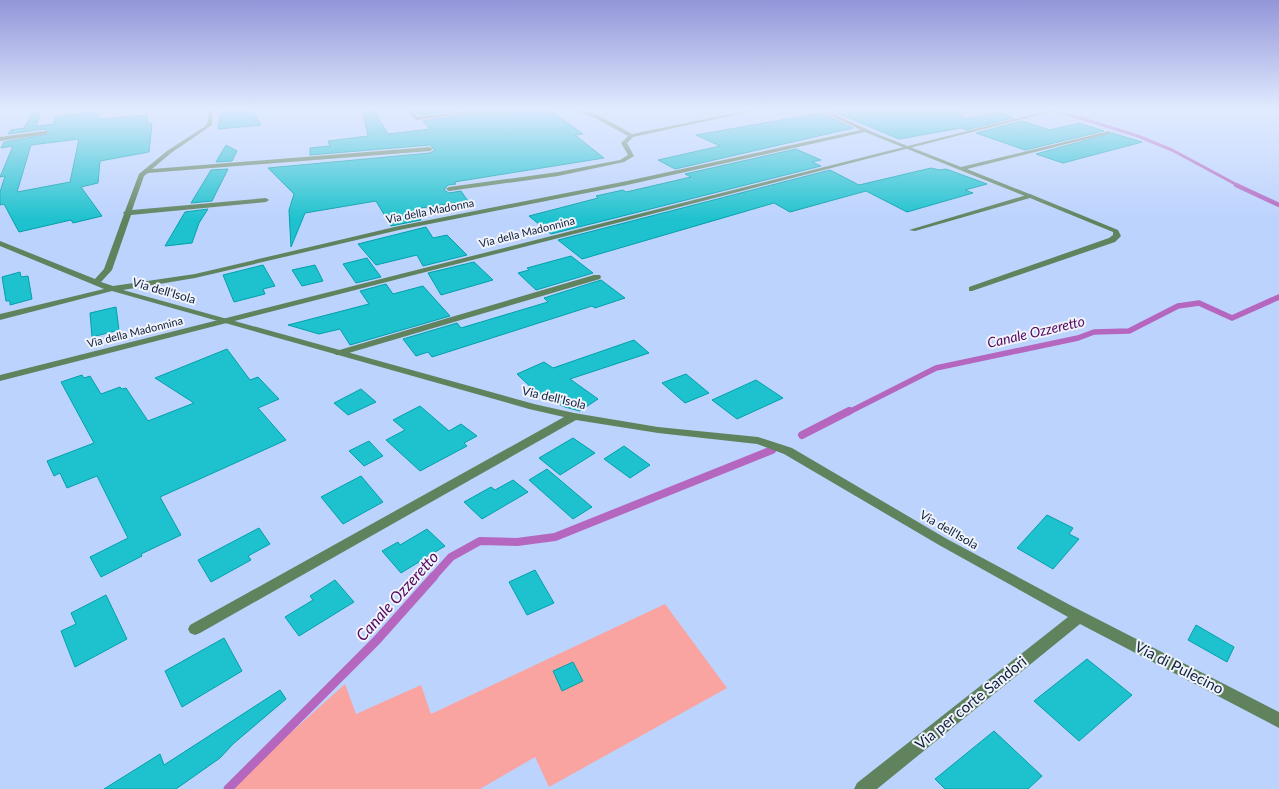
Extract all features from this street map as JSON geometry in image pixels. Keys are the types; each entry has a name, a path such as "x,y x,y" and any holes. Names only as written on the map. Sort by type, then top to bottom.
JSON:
{"street":[{"path":"97,282 108,270 140,176 179,146"},
{"path":"449,189 558,174 622,161 631,156 626,146"},
{"name":"Via della Madonna","path":"0,317 107,290 194,276 399,228 627,183 797,146"},
{"path":"901,146 1116,231 1117,236 1112,240 972,289"},
{"name":"Via della Madonnina","path":"0,378 909,146"},
{"path":"960,169 1053,146"},
{"path":"145,171 430,148"},
{"path":"913,230 1030,196"},
{"path":"126,213 266,200"},
{"name":"Via dell'Isola","path":"0,243 97,282 107,290 574,416 658,430 758,441 788,451 944,542 1080,616"},
{"path":"339,353 597,276"},
{"path":"195,629 574,416"},
{"name":"Via di Pulecino","path":"1080,616 1279,720"},
{"name":"Via per corte Sandori","path":"863,789 1080,616"}],"shaded area":[{"path":"665,604 727,688 549,787 535,757 480,789 228,789 345,684 356,714 421,685 431,714"}],"building":[{"path":"2,146 31,146 17,192 70,182 78,146 150,146 149,152 100,161 98,183 81,187 102,216 73,223 71,220 19,232 4,204 0,205 0,192 5,176 0,177 13,146 1,148"},
{"path":"226,146 237,151 232,161 216,162"},
{"path":"330,146 420,146 310,155 310,148"},
{"path":"431,146 589,146 604,158 454,182 456,184 448,185 444,190 449,193 461,191 468,201 414,209 421,220 391,226 376,201 305,213 291,247 289,210 294,194 268,168 430,153 435,150"},
{"path":"720,146 776,146 675,169 658,160"},
{"path":"1013,146 1042,146 1025,150"},
{"path":"1066,146 1128,146 1063,163 1036,154"},
{"path":"796,149 821,160 812,162 821,166 551,234 529,216 598,198 596,196 623,190 626,192 691,177 685,174"},
{"path":"931,168 946,169 987,184 965,190 973,193 907,212 866,191 790,212 774,203 582,259 558,240 830,170 859,185"},
{"path":"228,169 212,201 191,203 211,170"},
{"path":"208,209 199,223 192,243 165,246 185,212"},
{"path":"426,227 433,238 447,235 467,255 423,266 417,255 376,265 358,244"},
{"path":"571,256 593,273 536,290 518,273 529,270 527,268"},
{"path":"367,258 381,277 356,283 343,264"},
{"path":"474,262 493,280 441,295 428,273"},
{"path":"263,265 275,286 263,289 265,294 234,302 223,275"},
{"path":"315,265 323,281 302,286 292,270"},
{"path":"20,272 21,277 28,276 32,299 10,305 10,301 6,301 2,277"},
{"path":"601,280 625,298 595,308 592,306 432,357 428,352 416,356 403,339 457,323 461,328 548,302 544,298"},
{"path":"386,284 393,294 423,286 450,316 350,345 340,329 319,334 288,325 369,304 360,291"},
{"path":"116,307 119,330 92,337 90,313"},
{"path":"634,340 649,353 570,379 598,399 580,411 565,407 539,395 517,374 544,362 553,368"},
{"path":"227,349 250,380 258,377 279,399 258,408 286,440 160,497 181,535 141,554 142,556 101,577 90,557 128,538 97,476 67,488 60,473 54,476 47,461 94,443 61,382 82,375 84,378 90,376 101,394 120,387 122,389 126,388 148,421 194,403 155,378"},
{"path":"686,374 709,393 685,403 662,383"},
{"path":"756,380 783,398 737,419 712,400"},
{"path":"361,389 376,402 348,415 334,403"},
{"path":"420,406 449,431 461,424 477,436 464,443 467,446 420,471 386,440 405,430 393,420"},
{"path":"573,438 595,453 560,475 539,458"},
{"path":"369,441 383,456 364,466 349,451"},
{"path":"624,446 650,465 630,478 604,459"},
{"path":"547,469 592,507 573,519 529,480"},
{"path":"361,476 383,502 343,524 321,497"},
{"path":"513,480 528,492 482,519 464,502 491,487 495,490"},
{"path":"1047,515 1073,528 1069,534 1079,539 1053,569 1017,548"},
{"path":"259,528 270,544 248,556 251,560 211,582 198,560"},
{"path":"427,529 445,546 401,573 382,551 398,542 400,545"},
{"path":"535,570 554,603 527,615 509,582"},
{"path":"335,580 354,602 299,636 285,617 313,600 310,596"},
{"path":"106,595 127,639 75,667 61,631 76,624 71,613"},
{"path":"1196,625 1234,647 1227,662 1188,640"},
{"path":"224,638 242,671 182,707 165,671"},
{"path":"1087,659 1132,695 1079,741 1034,701"},
{"path":"573,662 583,681 562,691 553,671"},
{"path":"280,690 286,699 233,744 220,758 176,789 104,789 160,754 164,765"},
{"path":"994,731 1042,776 1028,789 945,789 935,779"}],"waterway":[{"name":"Canale Ozzeretto","path":"1162,146 1239,186"},
{"name":"Canale Ozzeretto","path":"1236,185 1279,205"},
{"name":"Canale Ozzeretto","path":"847,413 936,368 1078,338 1094,332 1129,331 1178,306 1199,303 1232,318 1279,297"},
{"name":"Canale Ozzeretto","path":"802,435 849,411"},
{"name":"Canale Ozzeretto","path":"433,577 451,557 480,541 517,542 555,537 772,450"},
{"name":"Canale Ozzeretto","path":"228,789 377,640 434,576"}]}
